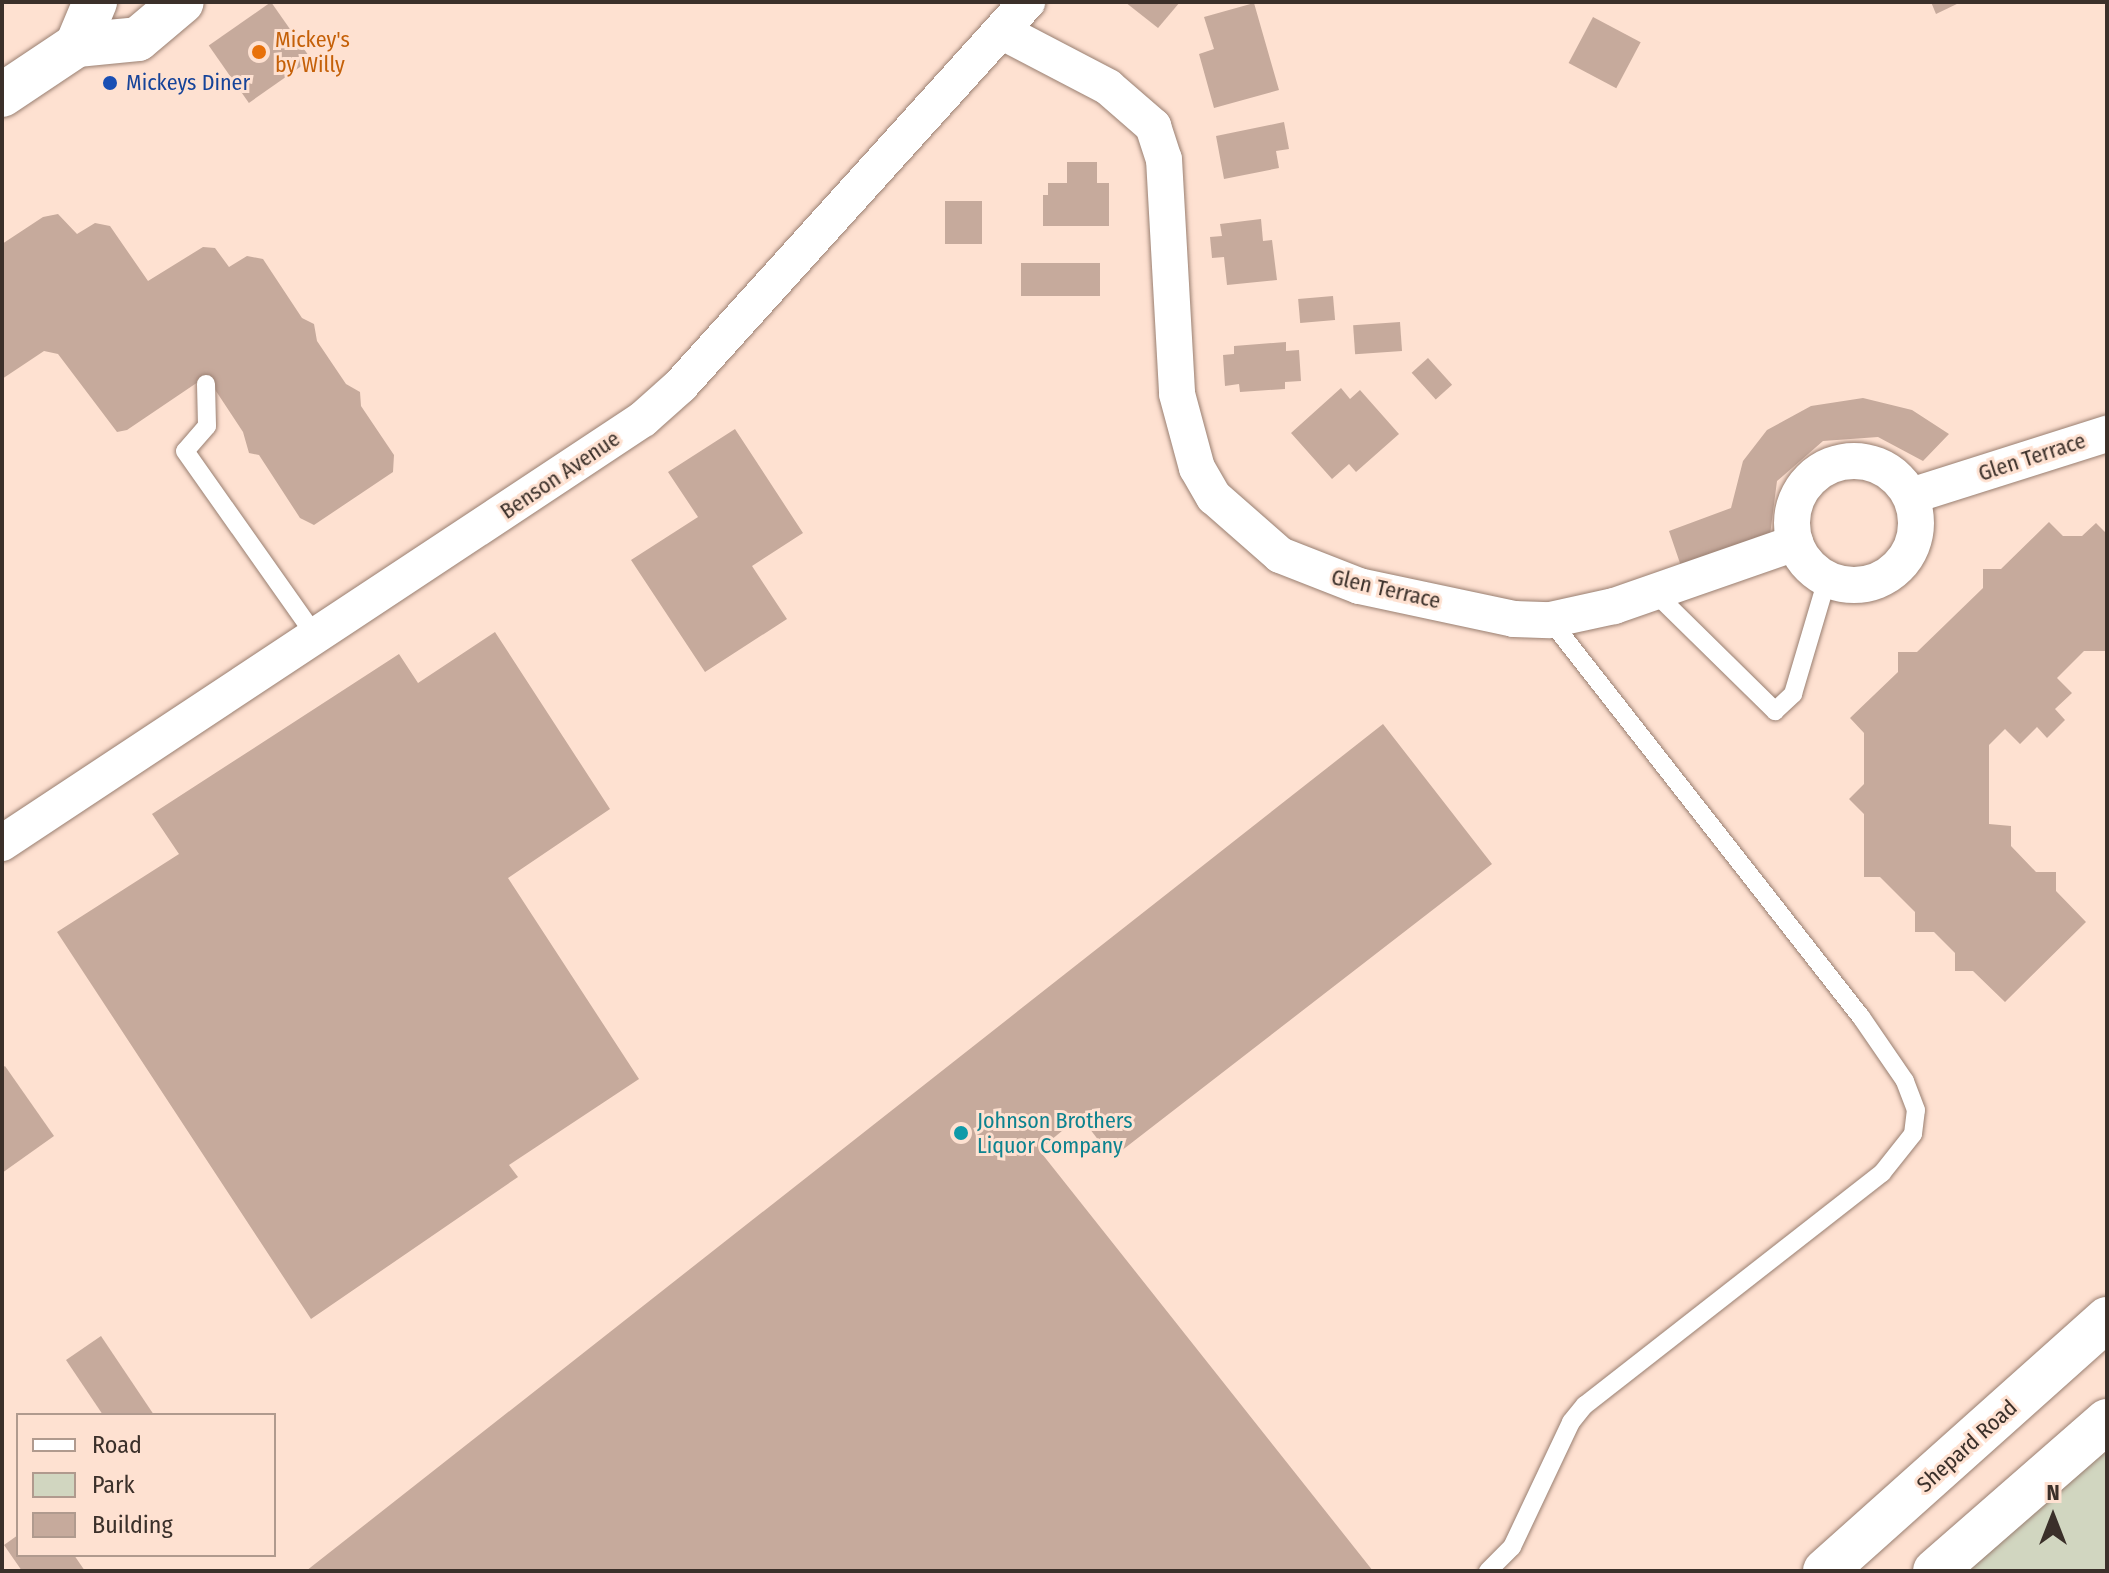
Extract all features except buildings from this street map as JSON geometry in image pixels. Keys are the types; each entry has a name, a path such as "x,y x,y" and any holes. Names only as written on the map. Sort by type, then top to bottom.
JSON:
{"main road":[{"path":"77,45 95,2"},
{"path":"2,95 77,45 138,39 182,2"},
{"name":"Shepard Road","path":"1825,1571 2107,1319"},
{"path":"1935,1571 2107,1421"}],"street":[{"name":"Benson Avenue","path":"2,843 614,441 662,402 1027,2"},
{"name":"Glen Terrace","path":"1001,31 1108,87 1153,126 1164,159 1177,394 1197,468 1214,497 1280,555 1321,574 1514,619 1550,620 1654,592 1795,543"},
{"name":"Glen Terrace","path":"1911,496 2107,434"},
{"path":"1836,463 1871,463 1890,472 1911,496 1915,537 1894,570 1862,584 1827,579 1809,566 1795,543 1795,502 1817,472 1836,463"}],"lane":[{"path":"206,384 207,426 185,451 316,637"},
{"path":"1654,592 1775,711 1793,694 1827,579"},
{"path":"1488,1571 1512,1547 1571,1422 1585,1405 1882,1173 1913,1134 1916,1110 1905,1081 1861,1017 1550,620"}],"green space":[{"path":"2107,1433 2107,1571 1956,1571"}],"place":[{"name":"Mickey's by Willy","path":"259,52"},
{"name":"Mickeys Diner","path":"110,83"},
{"name":"Johnson Brothers Liquor Company","path":"961,1133"}]}
